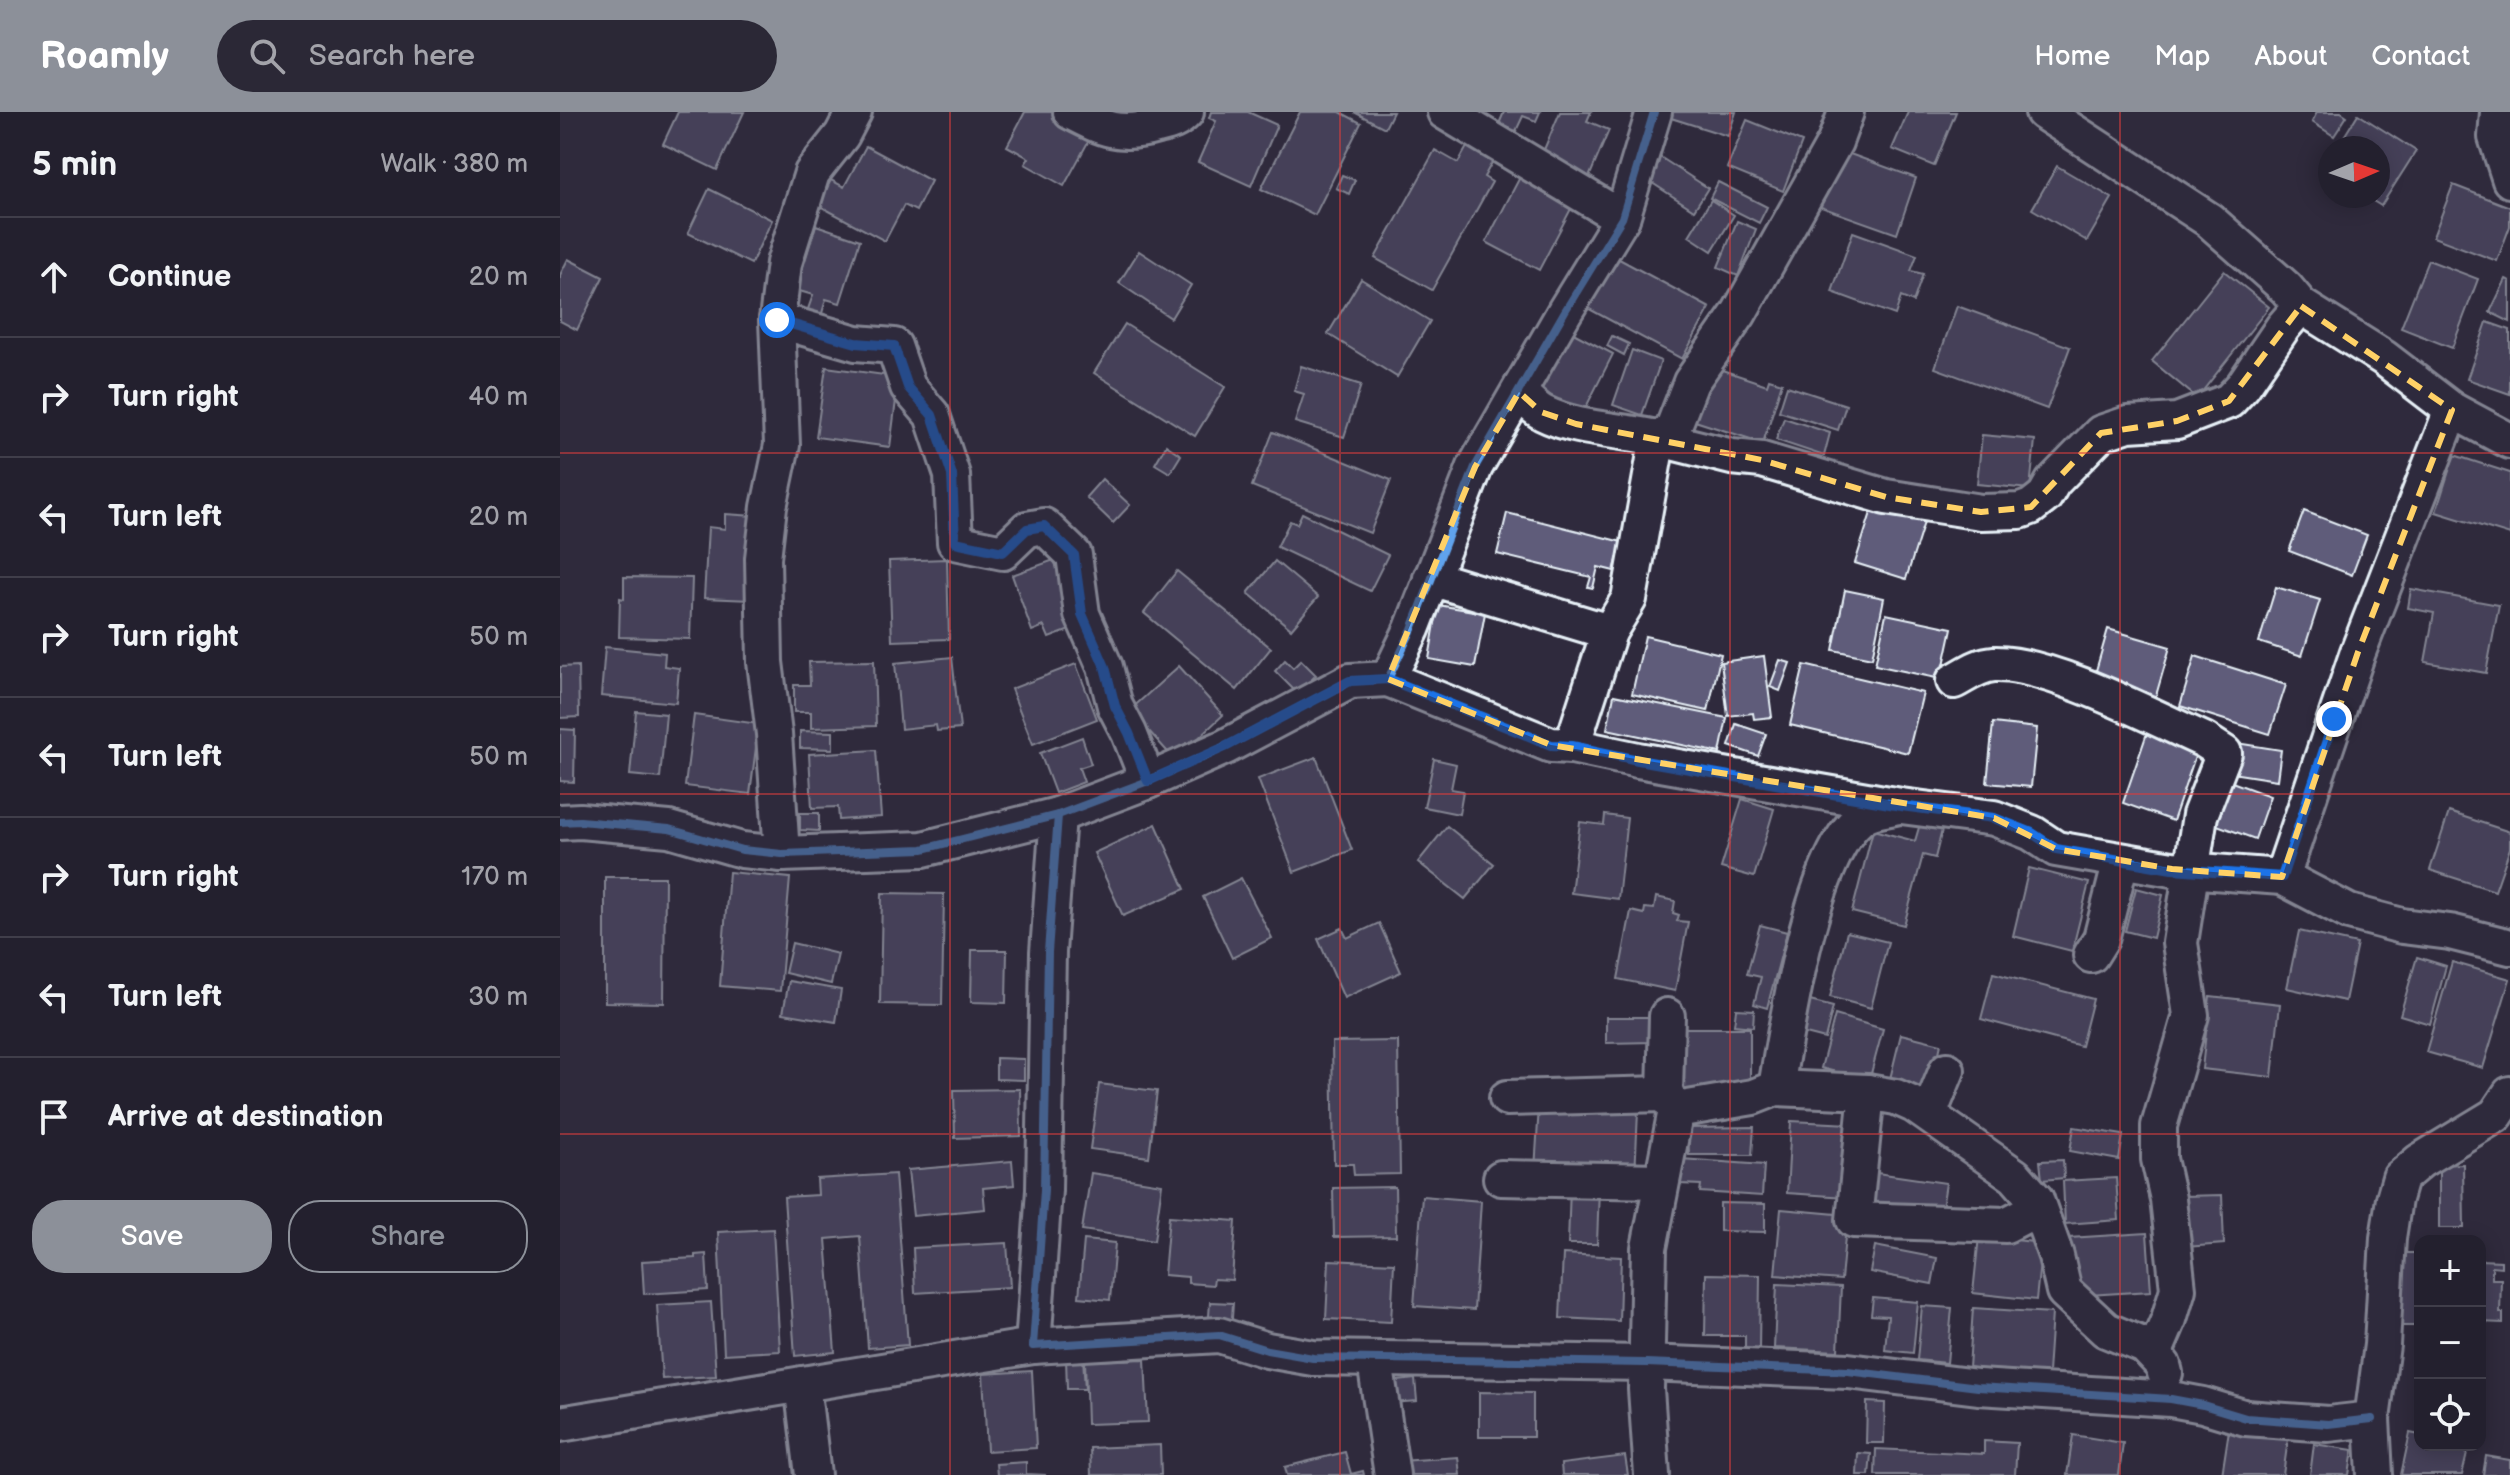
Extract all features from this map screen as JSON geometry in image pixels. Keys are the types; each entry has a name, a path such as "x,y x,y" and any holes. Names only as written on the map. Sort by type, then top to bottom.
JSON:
{"street":[{"path":"782,854 774,734 765,662 763,558 769,507 782,445 777,320 784,263 812,173 842,135 854,112"},
{"path":"1071,112 1103,129 1130,133 1179,120 1186,112"},
{"path":"1445,112 1622,218"},
{"path":"1388,679 1412,629 1475,467 1622,218 1654,112"},
{"path":"1572,746 1609,632 1629,599 1663,439 1691,382 1739,313 1835,142 1846,112"},
{"path":"2043,112 2209,220 2286,288 2301,306 2384,358 2452,410 2510,441"},
{"path":"2498,112 2496,137 2510,180"},
{"path":"1519,392 1541,412 1576,424 1663,439 1732,457 1762,460 1886,497 1981,512 2020,511 2045,496 2053,482 2101,433 2128,424 2177,421 2229,401 2301,306"},
{"path":"777,320 856,343 894,346 908,387 932,415 952,475 955,542 1003,552 1027,529 1044,526 1074,555 1082,614 1105,667 1115,706 1148,781"},
{"path":"2282,877 2358,652 2452,410"},
{"path":"1431,578 1609,632"},
{"path":"1954,681 1977,668 1994,664 2052,675 2191,734 2224,753 2200,815 2180,943 2191,1015 2159,1126 2159,1159 2168,1199 2178,1289 2154,1354"},
{"path":"560,822 669,829 742,850 782,854 923,849 1058,815 1148,781 1225,747 1350,681 1388,679 1551,745 1572,746 1901,806 1994,818 2032,833 2056,849 2121,861 2193,871 2282,877 2349,912 2402,926 2450,932 2510,947"},
{"path":"1776,1088 1793,987 1823,879 1844,834 1865,814 1901,806"},
{"path":"1033,1346 1044,1190 1048,952 1058,815"},
{"path":"2091,955 2101,939 2121,861"},
{"path":"1652,1475 1646,1363 1649,1248 1671,1102 1667,1016"},
{"path":"1929,1114 1947,1070"},
{"path":"1507,1098 1671,1102 1753,1097 1776,1088 1867,1092 1896,1097 1929,1114 1956,1137 2015,1176 2036,1200 2056,1256 2064,1291 2106,1330 2136,1340 2154,1354 2163,1365 2171,1399"},
{"path":"1867,1092 1854,1220 2006,1225 2029,1213 2036,1200"},
{"path":"2375,1475 2372,1419 2382,1345 2388,1238 2400,1178 2420,1161 2496,1115 2510,1094"},
{"path":"1501,1178 1661,1181"},
{"path":"560,1424 1033,1346 1219,1335 1267,1350 1313,1358 1646,1363 1848,1371 1978,1387 2171,1399 2246,1418 2328,1424 2372,1419"},
{"path":"1375,1361 1392,1475"},
{"path":"802,1384 813,1475"}],"highlighted area":[{"path":"2301,306 2452,410 2358,652 2282,877 2172,869 2056,849 1994,818 1551,745 1388,679 1475,467 1519,392 1541,412 1576,424 1762,460 1886,497 1981,512 2031,507 2101,433 2177,421 2229,401"}],"building":[{"path":"678,112 744,112 717,170 663,144"},
{"path":"1025,112 1056,112 1093,133 1064,186 1025,164 1029,158 1007,146"},
{"path":"1211,112 1248,112 1277,125 1251,186 1198,162 1216,121 1209,118"},
{"path":"1300,112 1340,112 1361,123 1315,215 1261,189"},
{"path":"1354,112 1393,112 1385,128"},
{"path":"1504,112 1540,112 1536,121 1523,116 1516,131 1499,124"},
{"path":"1560,112 1591,112 1587,121 1609,130 1588,180 1540,159"},
{"path":"1673,112 1736,112 1728,136 1671,118"},
{"path":"1908,112 1956,112 1934,166 1892,149"},
{"path":"2317,112 2341,112 2347,116 2334,136 2312,122"},
{"path":"2358,114 2416,151 2390,192 2390,136 2344,136"},
{"path":"1747,120 1802,142 1783,191 1727,168"},
{"path":"1468,145 1494,159 1484,177 1492,182 1432,290 1375,258 1435,150 1458,163"},
{"path":"866,146 931,181 916,211 904,205 885,241 818,205 831,180 844,187"},
{"path":"1839,150 1916,178 1897,234 1818,206"},
{"path":"1660,157 1708,188 1694,210 1646,179"},
{"path":"2057,166 2112,198 2087,241 2032,209"},
{"path":"1342,175 1355,180 1349,194 1336,188"},
{"path":"1520,177 1573,205 1539,270 1486,242"},
{"path":"1718,182 1767,207 1759,223 1710,198"},
{"path":"2453,185 2510,207 2510,226 2497,261 2433,237"},
{"path":"709,189 772,220 751,264 688,233"},
{"path":"1711,200 1734,215 1712,251 1689,236"},
{"path":"1737,221 1756,229 1738,276 1718,267"},
{"path":"816,225 860,240 840,303 826,299 821,317 807,312 813,295 796,290"},
{"path":"1853,232 1917,255 1911,271 1923,274 1913,302 1901,297 1895,315 1832,292"},
{"path":"1139,251 1191,285 1171,318 1119,283"},
{"path":"1608,253 1710,308 1682,359 1580,304"},
{"path":"568,259 603,277 577,330 560,321 560,275"},
{"path":"2428,260 2478,279 2452,348 2401,328"},
{"path":"2224,271 2269,307 2197,398 2152,361"},
{"path":"1361,279 1430,321 1397,377 1328,334"},
{"path":"2506,279 2510,281 2510,322 2490,312"},
{"path":"1957,306 2070,347 2047,409 1935,368"},
{"path":"2487,322 2510,330 2510,394 2467,379"},
{"path":"1125,324 1225,387 1195,436 1094,373"},
{"path":"1562,327 1613,354 1581,417 1530,391"},
{"path":"1612,336 1629,344 1624,355 1607,346"},
{"path":"1632,350 1661,361 1642,415 1613,405"},
{"path":"1301,366 1361,385 1344,437 1295,422 1304,394 1294,391"},
{"path":"826,367 899,377 890,447 816,437"},
{"path":"1713,367 1767,385 1769,379 1782,383 1763,443 1695,421"},
{"path":"1787,386 1846,405 1838,430 1779,411"},
{"path":"1784,418 1830,433 1824,456 1776,440"},
{"path":"1273,432 1391,480 1370,533 1252,486"},
{"path":"1982,435 2035,440 2030,489 1977,484"},
{"path":"1166,445 1181,455 1170,473 1155,464"},
{"path":"2454,455 2510,473 2510,535 2436,512"},
{"path":"1102,479 1130,505 1113,523 1086,497"},
{"path":"1875,500 1926,516 1906,579 1855,563"},
{"path":"2304,511 2367,535 2352,575 2289,551"},
{"path":"1302,513 1388,555 1370,591 1277,547 1290,521 1297,524"},
{"path":"1507,513 1622,542 1614,571 1598,567 1593,588 1588,587 1591,577 1497,554"},
{"path":"725,514 754,516 751,600 704,598 708,527 725,529"},
{"path":"947,559 949,639 892,641 889,561"},
{"path":"1054,560 1078,627 1049,638 1044,626 1032,631 1012,575"},
{"path":"1275,561 1318,597 1291,629 1248,593"},
{"path":"1177,571 1271,648 1237,690 1144,613"},
{"path":"624,577 692,578 690,639 619,637"},
{"path":"2276,587 2320,600 2302,656 2259,642"},
{"path":"2411,589 2499,605 2486,673 2425,662 2434,613 2408,608"},
{"path":"1845,590 1884,598 1872,658 1833,650"},
{"path":"1438,605 1485,613 1475,667 1429,659"},
{"path":"1886,614 1952,628 1941,679 1875,665"},
{"path":"2108,629 2170,647 2155,699 2093,681"},
{"path":"1645,636 1721,654 1708,711 1632,694"},
{"path":"605,647 665,653 664,666 679,668 676,703 601,696"},
{"path":"1764,656 1772,717 1754,719 1753,713 1728,716 1721,662"},
{"path":"2195,656 2286,685 2270,734 2180,706"},
{"path":"952,657 960,729 937,731 936,725 901,729 895,663"},
{"path":"1285,660 1293,668 1301,660 1316,675 1298,694 1275,671"},
{"path":"1780,660 1790,663 1780,691 1770,687"},
{"path":"874,661 876,726 811,728 811,712 794,712 794,685 810,685 809,662"},
{"path":"1076,664 1097,719 1033,744 1011,689"},
{"path":"1804,665 1923,693 1908,753 1790,725"},
{"path":"578,666 579,717 560,718 560,667"},
{"path":"1179,666 1223,715 1175,760 1130,710"},
{"path":"1614,695 1727,718 1720,753 1607,729"},
{"path":"636,711 666,714 660,778 630,775"},
{"path":"694,715 759,724 750,794 685,786"},
{"path":"1993,723 2037,728 2031,787 1987,783"},
{"path":"1736,724 1766,734 1758,756 1729,746"},
{"path":"560,729 575,730 574,782 560,781"},
{"path":"800,731 833,732 833,749 800,748"},
{"path":"2147,733 2197,751 2173,821 2123,803"},
{"path":"1082,737 1091,764 1079,768 1084,782 1055,793 1040,753"},
{"path":"2230,742 2281,750 2277,780 2225,772"},
{"path":"876,750 881,817 839,820 838,807 812,808 809,754"},
{"path":"1316,757 1352,850 1294,872 1258,779"},
{"path":"1434,759 1456,764 1451,789 1463,791 1459,814 1424,807"},
{"path":"2221,778 2270,796 2255,839 2206,821"},
{"path":"1742,799 1774,809 1754,877 1721,868"},
{"path":"2449,812 2510,832 2510,848 2495,891 2430,870"},
{"path":"800,813 819,813 819,831 800,830"},
{"path":"1605,815 1627,818 1618,899 1571,893 1580,822 1604,825"},
{"path":"1156,824 1185,889 1123,916 1094,853"},
{"path":"1920,824 1942,830 1935,858 1923,855 1904,925 1852,912 1873,830 1915,841"},
{"path":"1447,826 1494,864 1465,899 1418,862"},
{"path":"2029,868 2089,883 2072,951 2013,936"},
{"path":"729,872 790,878 780,991 720,986"},
{"path":"605,877 665,877 664,1003 605,1002"},
{"path":"1241,878 1272,938 1232,958 1203,897"},
{"path":"2136,888 2163,895 2153,938 2125,931"},
{"path":"882,893 944,894 942,1005 880,1004"},
{"path":"1656,897 1675,901 1673,913 1679,915 1677,921 1688,922 1675,991 1618,979 1631,911 1644,914 1645,908 1654,909"},
{"path":"1379,923 1401,972 1344,998 1318,939 1342,928 1347,938"},
{"path":"1760,925 1787,932 1767,1008 1754,1004 1761,977 1747,974"},
{"path":"2299,931 2357,944 2345,1001 2287,988"},
{"path":"1847,932 1888,942 1871,1008 1830,997"},
{"path":"792,943 838,954 831,984 785,973"},
{"path":"972,950 1007,950 1006,1003 971,1002"},
{"path":"2417,957 2446,966 2430,1024 2400,1015"},
{"path":"2452,962 2510,979 2483,1068 2426,1052"},
{"path":"1993,973 2093,999 2081,1046 1981,1019"},
{"path":"789,981 841,990 836,1022 783,1013"},
{"path":"2210,996 2280,1004 2272,1077 2202,1069"},
{"path":"1806,1000 1833,1007 1825,1039 1798,1032"},
{"path":"1736,1009 1754,1010 1753,1027 1734,1025"},
{"path":"1835,1015 1883,1029 1869,1081 1821,1068"},
{"path":"1606,1017 1653,1017 1653,1042 1606,1043"},
{"path":"1684,1028 1750,1028 1750,1094 1684,1094"},
{"path":"1901,1034 1941,1044 1930,1093 1889,1083"},
{"path":"1398,1041 1400,1174 1354,1175 1353,1164 1334,1164 1332,1042"},
{"path":"996,1058 1024,1059 1024,1080 996,1079"},
{"path":"1099,1084 1157,1091 1149,1157 1090,1149"},
{"path":"1020,1089 1021,1136 955,1138 954,1090"},
{"path":"1539,1106 1638,1111 1635,1176 1535,1170"},
{"path":"1791,1121 1850,1124 1846,1197 1787,1193"},
{"path":"1754,1127 1752,1155 1689,1155 1688,1128"},
{"path":"2074,1127 2123,1135 2119,1160 2070,1151"},
{"path":"1681,1159 1764,1165 1762,1196 1700,1192 1701,1185 1680,1184"},
{"path":"2063,1160 2064,1178 2042,1180 2040,1161"},
{"path":"1012,1161 1014,1185 983,1188 985,1209 913,1216 908,1170"},
{"path":"2463,1164 2464,1228 2439,1228 2439,1165"},
{"path":"1091,1173 1162,1184 1154,1241 1082,1230"},
{"path":"1877,1173 1946,1183 1941,1215 1872,1206"},
{"path":"895,1174 908,1345 868,1348 860,1236 826,1239 835,1352 795,1356 784,1197 818,1195 817,1179"},
{"path":"2116,1178 2119,1220 2065,1224 2063,1181"},
{"path":"1570,1186 1599,1187 1597,1244 1568,1244"},
{"path":"1395,1187 1396,1236 1334,1237 1333,1188"},
{"path":"2222,1195 2224,1244 2186,1247 2183,1196"},
{"path":"1422,1196 1481,1201 1474,1310 1414,1306"},
{"path":"1720,1203 1765,1204 1765,1232 1720,1231"},
{"path":"1781,1209 1847,1215 1841,1280 1775,1275"},
{"path":"1169,1216 1236,1221 1232,1280 1214,1279 1213,1285 1188,1283 1188,1277 1164,1275"},
{"path":"773,1229 780,1351 724,1354 718,1232"},
{"path":"2147,1233 2151,1291 2073,1296 2069,1238"},
{"path":"1979,1236 2042,1243 2036,1300 1973,1293"},
{"path":"1084,1240 1115,1243 1110,1300 1079,1297"},
{"path":"1007,1243 1010,1287 915,1293 913,1248"},
{"path":"1875,1246 1937,1258 1932,1284 1870,1272"},
{"path":"2397,1253 2414,1253 2414,1326 2397,1326"},
{"path":"706,1254 708,1290 644,1294 642,1261 695,1258 695,1255"},
{"path":"1563,1254 1621,1257 1619,1321 1560,1318"},
{"path":"1329,1260 1394,1263 1391,1322 1326,1319"},
{"path":"2486,1260 2501,1261 2501,1267 2492,1266 2492,1279 2501,1279 2500,1313 2503,1313 2503,1323 2486,1322"},
{"path":"1706,1274 1760,1275 1759,1350 1745,1350 1745,1336 1705,1336"},
{"path":"1777,1284 1841,1287 1838,1351 1774,1348"},
{"path":"1873,1298 1918,1302 1913,1353 1885,1350 1888,1316 1871,1315"},
{"path":"711,1302 716,1376 662,1379 657,1305"},
{"path":"1210,1302 1233,1303 1231,1332 1208,1330"},
{"path":"1922,1306 1952,1308 1947,1363 1917,1360"},
{"path":"1973,1308 2052,1313 2048,1373 1969,1368"},
{"path":"1083,1357 1085,1389 1067,1389 1066,1358"},
{"path":"1145,1359 1148,1422 1087,1424 1085,1361"},
{"path":"1032,1371 1036,1448 987,1451 983,1374"},
{"path":"1415,1379 1417,1401 1391,1403 1389,1382"},
{"path":"1479,1392 1533,1393 1533,1437 1479,1437"},
{"path":"1867,1402 1885,1403 1884,1443 1866,1443"},
{"path":"2229,1430 2288,1439 2283,1475 2222,1475"},
{"path":"2410,1433 2414,1434 2414,1451 2468,1451 2462,1475 2401,1475"},
{"path":"2073,1435 2123,1443 2119,1475 2067,1475"},
{"path":"1984,1441 2017,1443 2015,1475 1875,1475 1876,1449 1984,1454"},
{"path":"2314,1444 2353,1450 2349,1475 2310,1475"},
{"path":"1160,1445 1161,1475 1091,1475 1090,1448"},
{"path":"1345,1452 1351,1474 1363,1471 1364,1475 1287,1475 1285,1467"},
{"path":"1858,1453 1871,1454 1869,1475 1857,1475"},
{"path":"1625,1456 1628,1475 1562,1475 1561,1464"},
{"path":"2486,1456 2510,1460 2510,1475 2483,1475"},
{"path":"1458,1457 1460,1475 1401,1475 1401,1461"},
{"path":"1026,1462 1026,1474 1046,1475 997,1475 996,1464"}],"cycle path":[{"path":"560,822 669,829 742,850 782,854 923,849 1058,815 1148,781 1225,747 1350,681 1388,679 1412,629 1475,467 1622,218 1654,112"},
{"path":"1058,815 1048,952 1044,1190 1033,1346 1219,1335 1267,1350 1313,1358 1646,1363 1848,1371 1978,1387 2171,1399 2246,1418 2328,1424 2372,1419"}],"route":[{"path":"777,320 856,343 894,346 908,387 932,415 952,475 955,542 1003,552 1027,529 1044,526 1074,555 1082,614 1105,667 1115,706 1148,781 1225,747 1350,681 1388,679 1551,745 1572,746 1901,806 1994,818 2032,833 2056,849 2121,861 2172,869 2282,877 2334,719"}]}
